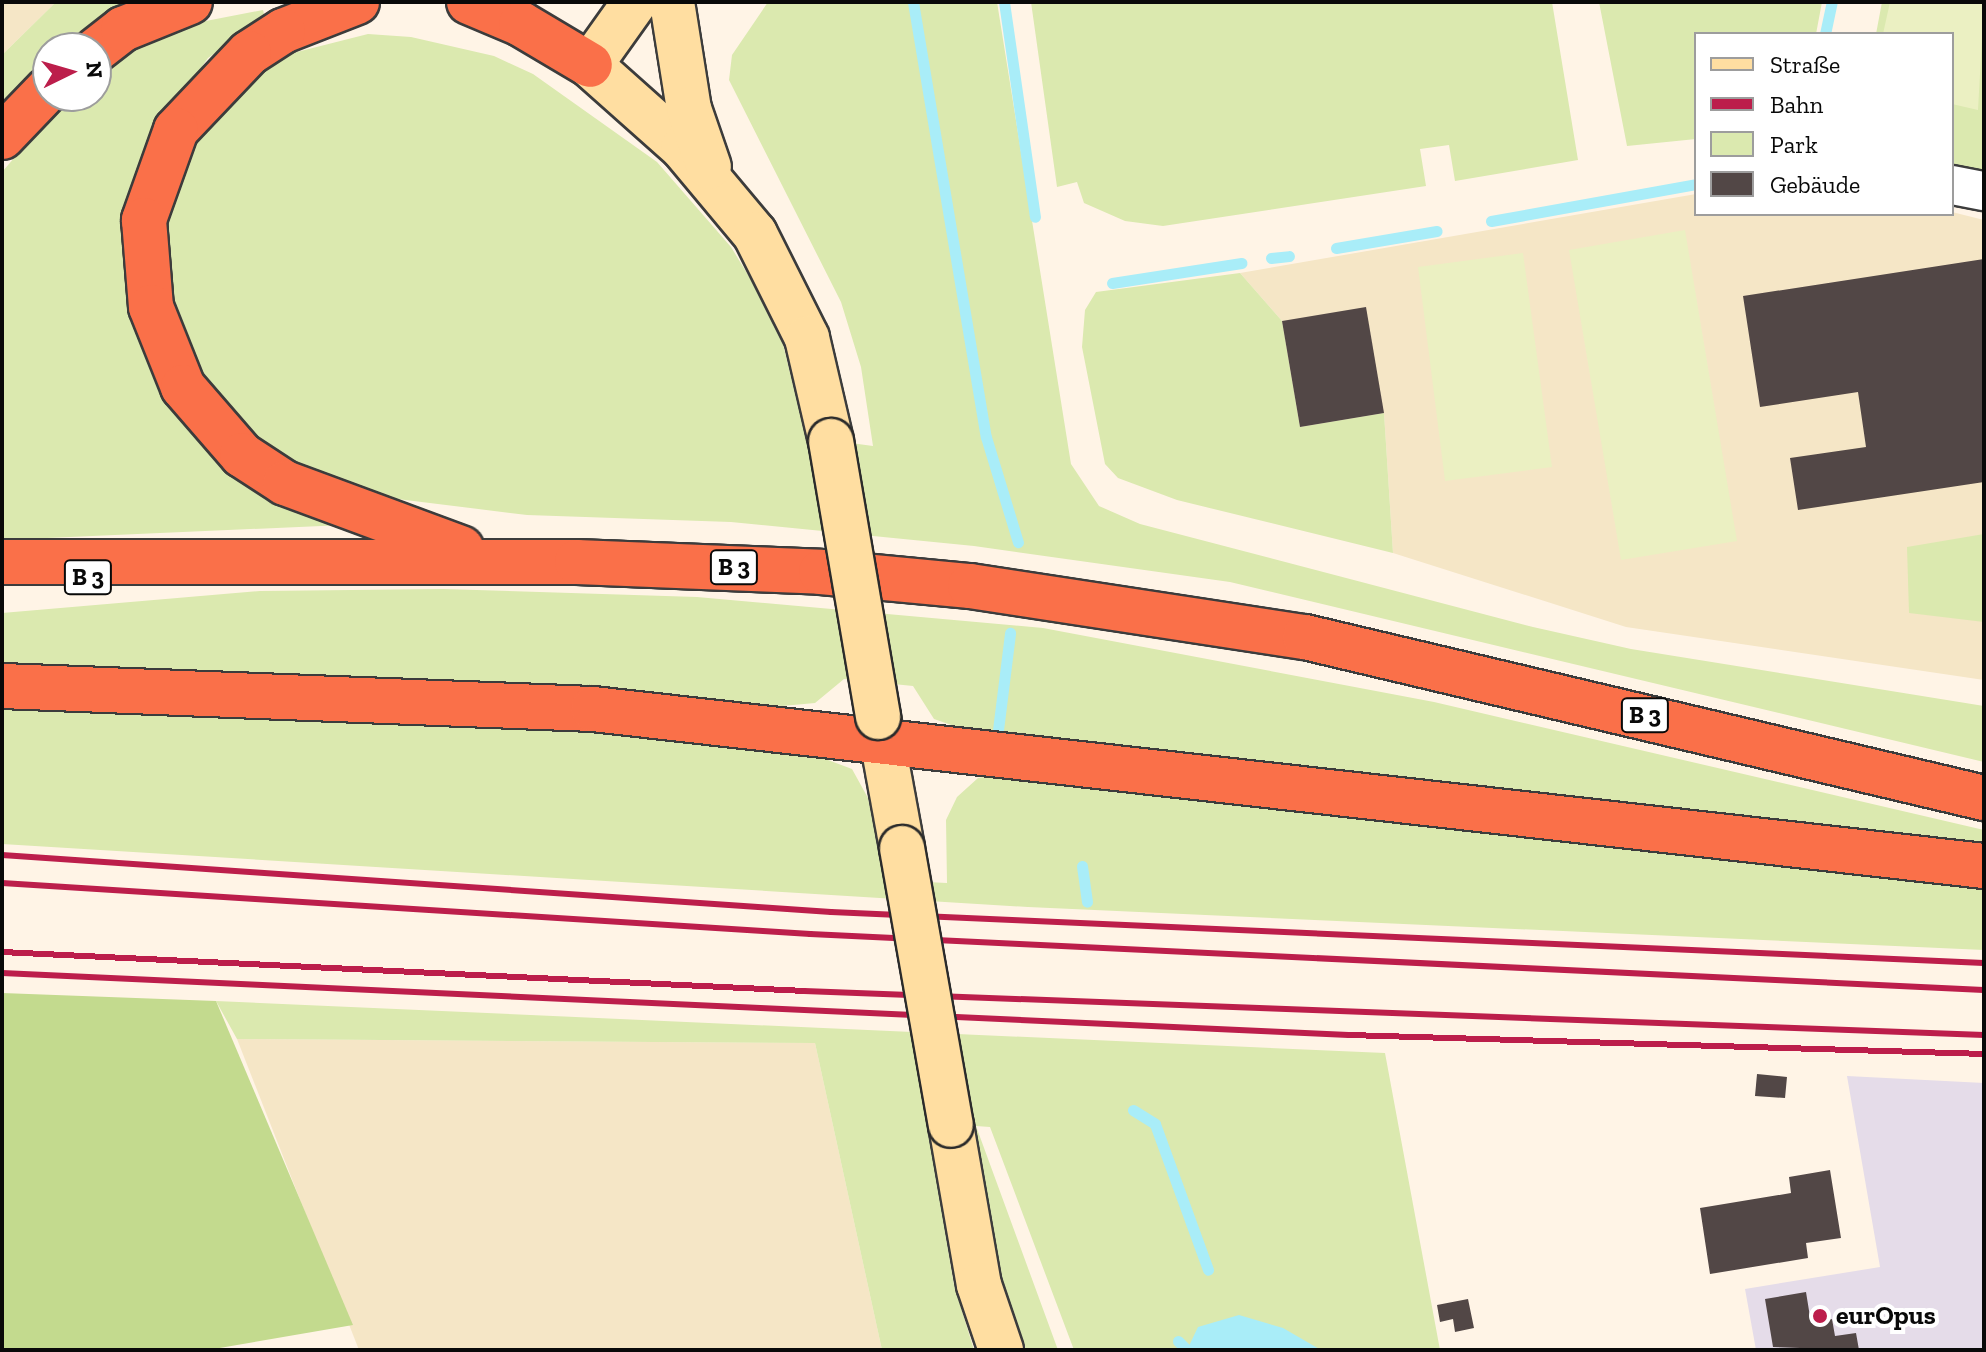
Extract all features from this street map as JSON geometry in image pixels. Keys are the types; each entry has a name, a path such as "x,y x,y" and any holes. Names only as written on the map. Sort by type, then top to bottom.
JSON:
{"highway":[{"path":"112,38 123,29 190,2"},
{"path":"357,2 283,31 249,53 176,130 144,220 151,307 183,387 242,455 310,493 498,561"},
{"path":"469,2 597,70"},
{"path":"2,137 32,106"},
{"name":"B 3","path":"2,562 173,566 498,561 705,566 970,586 1305,637 1984,798"},
{"name":"B 3","path":"2,588 173,566"},
{"path":"2,686 593,709 880,728 1984,866"}],"main road":[{"path":"597,70 635,2"},
{"path":"597,70 659,2"},
{"path":"672,2 689,109 714,180"},
{"path":"597,70 714,180 789,295 815,361 979,1285 1001,1350"}],"street":[{"path":"1954,185 1984,191"}],"shaded area":[{"path":"2,2 56,2 2,55"},
{"path":"1694,194 1694,216 1954,216 1954,212 1984,220 1984,680 1626,627 1393,553 1384,413 1300,427 1282,321 1240,273"},
{"path":"237,1039 815,1043 882,1350 359,1350"},
{"path":"1847,1076 1984,1083 1984,1350 1756,1350 1745,1289 1880,1267"}],"green space":[{"path":"56,2 135,2 91,32 32,32 32,80 2,110 2,55"},
{"path":"768,2 997,2 1071,464 1099,506 1140,524 1533,627 1631,649 1984,706 1984,762 1230,582 974,546 731,522 527,515 365,495 257,444 211,402 172,318 165,245 170,203 195,142 230,94 281,56 368,34 411,37 494,56 533,74 657,162 731,247 778,324 806,437 873,446 861,367 841,302 729,80 732,55"},
{"path":"1031,2 1552,2 1578,160 1455,181 1449,145 1420,149 1426,186 1163,226 1125,221 1084,203 1077,182 1057,187"},
{"path":"1599,2 1822,2 1816,32 1694,32 1694,139 1627,146"},
{"path":"1882,2 1984,2 1984,176 1954,170 1954,32 1876,32"},
{"path":"1890,2 1984,2 1978,110 1954,104 1954,32 1883,32"},
{"path":"263,10 265,18 208,58 149,142 124,235 126,291 145,357 180,413 344,525 2,540 2,172 54,112 112,112 112,64 180,26"},
{"path":"1685,230 1737,541 1621,560 1569,250"},
{"path":"1523,253 1552,467 1445,481 1418,267"},
{"path":"1240,273 1282,321 1300,427 1384,413 1393,553 1177,500 1118,478 1105,464 1082,347 1085,310 1096,292"},
{"path":"1984,534 1984,622 1909,613 1907,547"},
{"path":"443,589 697,597 1043,628 1434,702 1984,830 1984,846 960,728 934,719 913,686 844,679 815,703 782,706 500,682 2,666 2,613 260,591"},
{"path":"2,704 394,717 796,748 852,769 868,798 885,880 947,883 946,820 957,797 978,778 1013,772 1984,884 1984,950 1028,907 2,844"},
{"path":"2,993 216,1001 353,1325 208,1350 2,1350"},
{"path":"216,1001 1385,1053 1440,1350 1074,1350 990,1127 976,1126 1058,1350 1022,1350 997,1260 975,1127 927,1123 954,1285 974,1350 882,1350 815,1043 237,1039"}],"water":[{"path":"1239,1315 1283,1328 1321,1350 1187,1350 1198,1327"}],"building":[{"path":"1984,259 1984,482 1798,510 1790,458 1866,447 1858,392 1760,407 1743,296"},
{"path":"1366,307 1384,413 1300,427 1282,321"},
{"path":"1757,1074 1787,1077 1785,1098 1755,1096"},
{"path":"1830,1170 1841,1238 1806,1243 1808,1258 1710,1274 1700,1208 1791,1193 1789,1177"},
{"path":"1806,1292 1811,1323 1832,1319 1835,1336 1856,1333 1859,1350 1773,1347 1765,1299"},
{"path":"1468,1299 1474,1328 1455,1332 1453,1319 1440,1322 1437,1305"}],"waterway":[{"path":"913,2 986,437 1018,542"},
{"path":"1004,2 1035,217"},
{"path":"1825,32 1832,2"},
{"path":"1491,221 1694,184"},
{"path":"1336,248 1437,231"},
{"path":"1271,258 1289,256"},
{"path":"1112,283 1241,263"},
{"path":"998,730 1010,633"},
{"path":"1082,866 1087,902"},
{"path":"1133,1110 1155,1124 1208,1270"},
{"path":"1178,1341 1187,1350"}],"railway":[{"path":"2,855 831,912 1984,963"},
{"path":"2,883 810,934 1984,990"},
{"path":"2,952 804,991 1984,1035"},
{"path":"2,973 1349,1035 1984,1054"}],"place":[{"name":"eurOpus","path":"1820,1316"}]}
